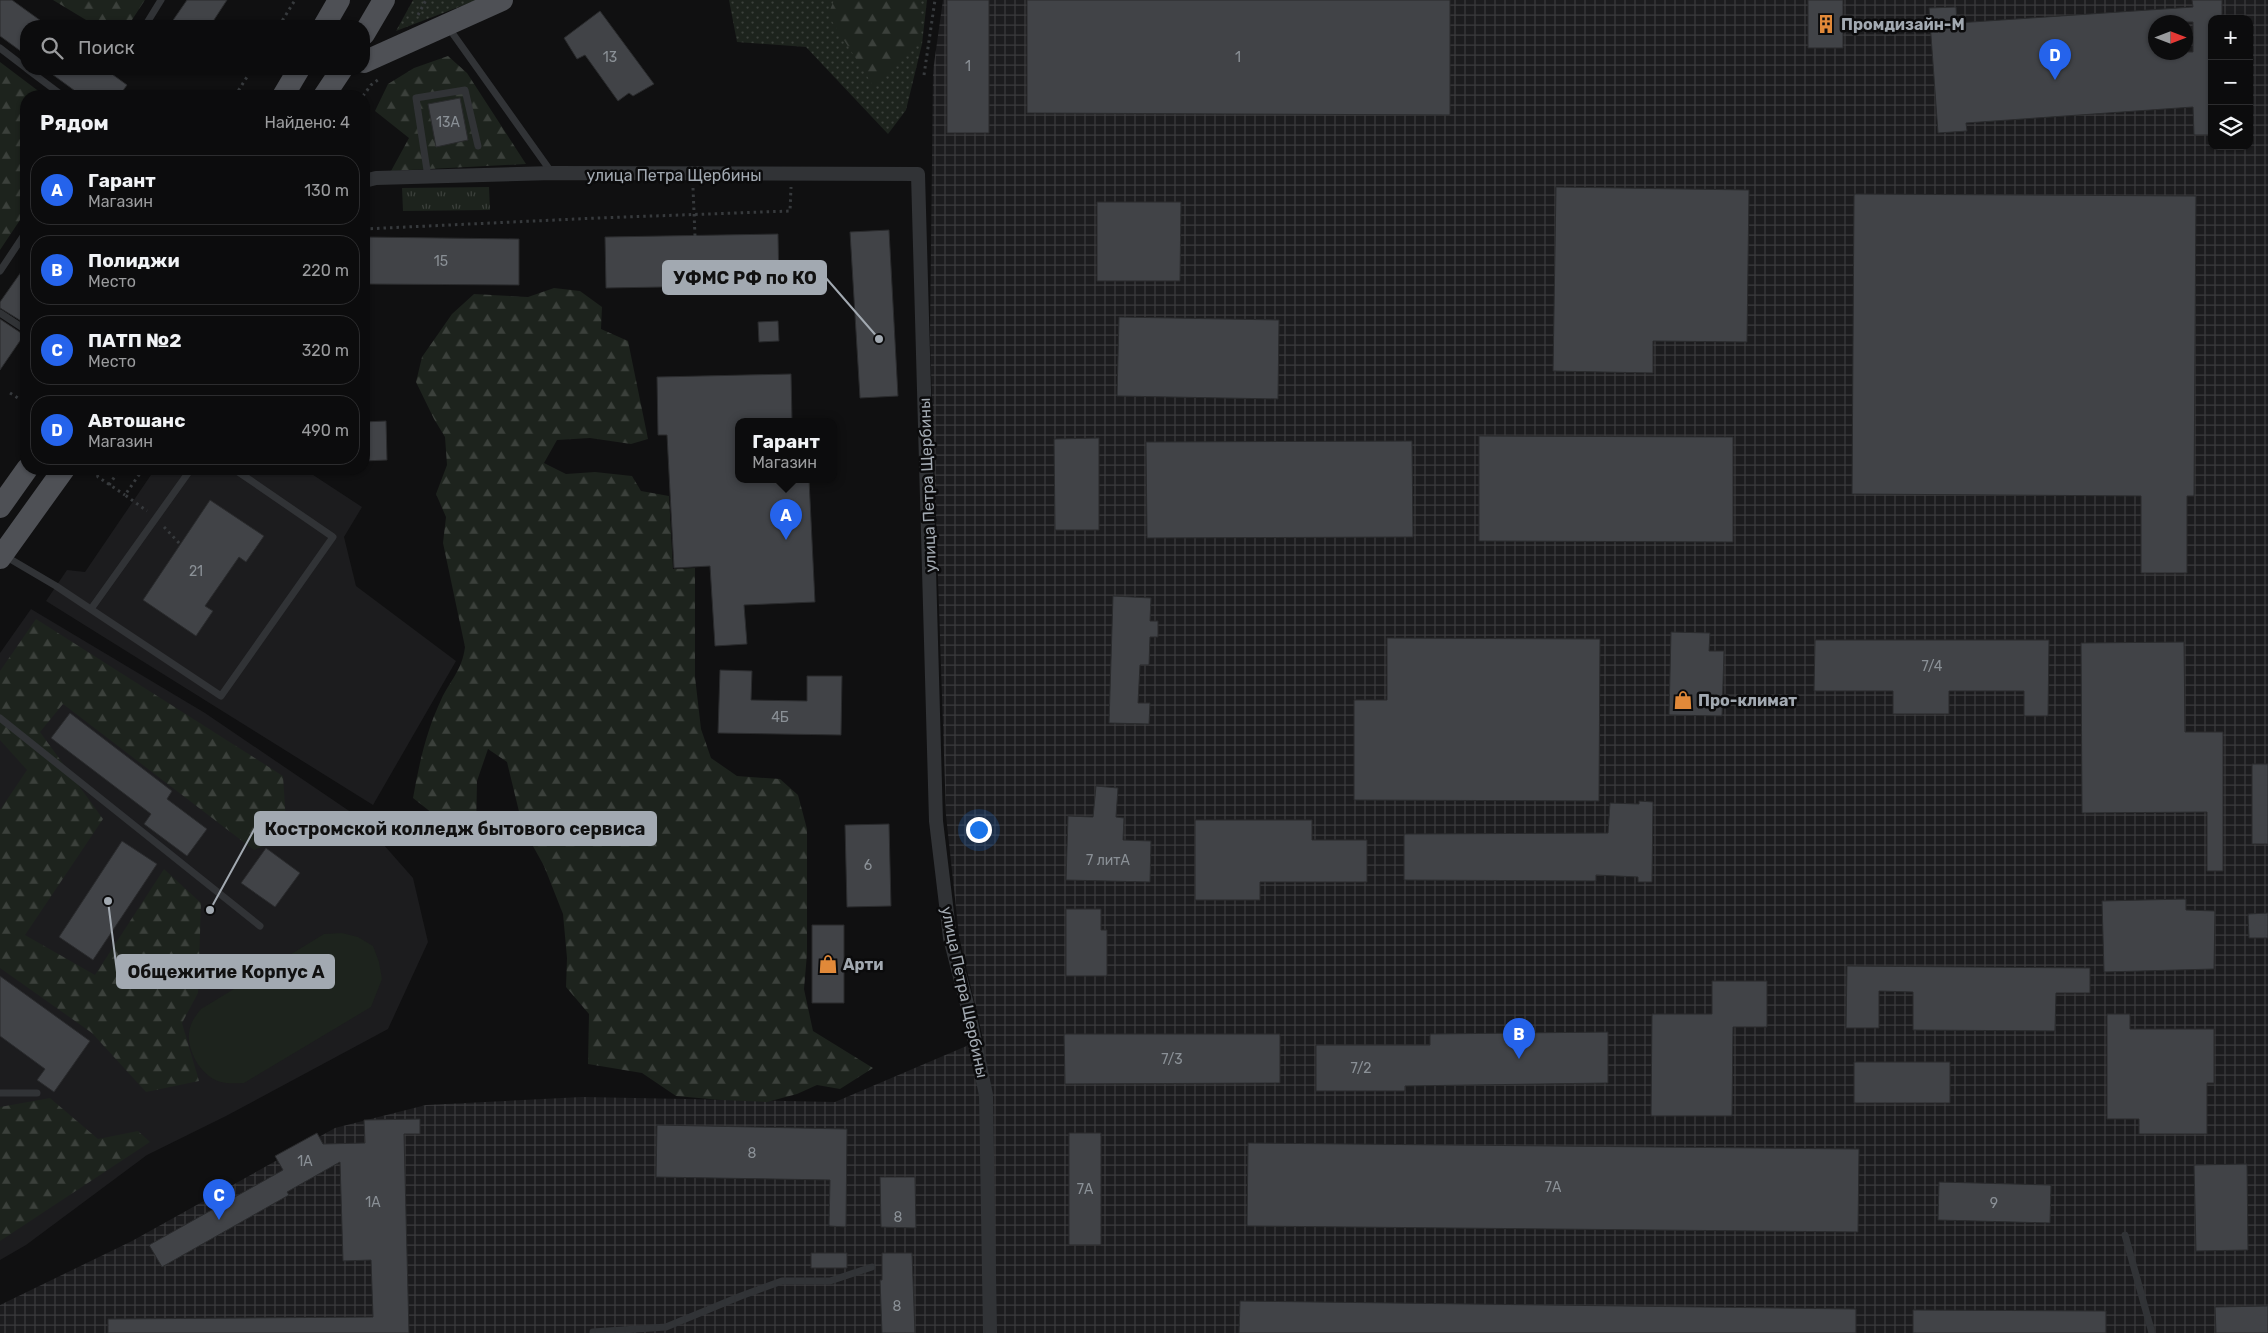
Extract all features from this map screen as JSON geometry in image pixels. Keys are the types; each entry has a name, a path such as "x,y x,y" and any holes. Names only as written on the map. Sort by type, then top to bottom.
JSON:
{"main road":[{"path":"370,24 384,0"},
{"path":"370,59 502,0"},
{"path":"287,90 295,75"},
{"path":"329,90 340,75"},
{"path":"0,507 22,475"},
{"path":"1,556 60,475"}],"street":[{"name":"улица Петра Щербины","path":"370,178 552,173 918,174 936,822 950,938 968,1008 986,1095 990,1333"}],"lane":[{"path":"149,20 161,0"},
{"path":"447,25 552,173"},
{"path":"0,48 20,64"},
{"path":"34,75 54,90"},
{"path":"428,177 416,98 465,90 478,146"},
{"path":"0,271 20,241"},
{"path":"0,313 20,326"},
{"path":"91,609 186,475"},
{"path":"1,556 56,586 221,696 333,538 243,475"},
{"path":"0,718 260,926"},
{"path":"0,1093 37,1093"},
{"path":"2125,1235 2152,1333"},
{"path":"593,1332 666,1327 782,1281 830,1281 872,1266"}],"path":[{"path":"283,20 295,0"},
{"path":"417,17 426,0"},
{"path":"924,75 935,0"},
{"path":"239,90 248,75"},
{"path":"367,90 384,75"},
{"path":"693,174 695,236"},
{"path":"370,230 790,211 792,174"},
{"path":"10,393 20,399"},
{"path":"97,475 125,495"},
{"path":"109,485 116,475"}],"shaded area":[{"path":"943,0 2268,0 2268,1333 0,1333 0,1305 132,1241 335,1128 426,1105 582,1097 835,1102 983,1039 959,936 946,815 930,340 933,71"},
{"path":"151,475 313,475 362,507 344,537 356,586 456,661 373,805 46,601 67,570 85,572"},
{"path":"31,609 205,713 361,819 413,878 428,942 388,1029 226,1116 147,1155 26,1245 0,1260 0,653"}],"green space":[{"path":"53,0 145,0 132,20 86,20"},
{"path":"413,0 477,0 396,31"},
{"path":"729,0 927,0 922,44 906,110 888,134 806,47 737,42"},
{"path":"834,0 921,0 921,39 874,87 828,15"},
{"path":"448,56 467,73 526,164 391,171 409,138 375,111 388,84 414,68"},
{"path":"0,62 37,90 20,90 20,220 0,250"},
{"path":"489,187 490,210 403,211 402,188"},
{"path":"554,288 580,291 602,307 601,329 628,341 648,439 631,444 590,438 557,440 544,463 566,474 595,472 632,476 641,491 669,496 673,569 695,568 695,677 701,729 711,758 737,776 780,779 798,795 807,829 807,954 804,989 813,1031 873,1068 840,1089 817,1085 797,1094 767,1102 676,1096 642,1073 588,1064 589,1014 566,987 567,958 563,914 544,866 523,828 507,762 488,749 477,781 476,833 459,839 437,817 413,798 431,724 444,693 461,663 465,647 443,543 446,517 436,494 447,465 445,437 416,382 422,357 452,314 474,294 528,297"},
{"path":"36,619 283,776 287,836 254,850 63,704 40,732 103,819 25,935 95,975 164,869 201,903 198,993 182,1023 199,1081 146,1092 92,1033 0,968 0,810 27,770 0,740 0,671"},
{"path":"342,933 358,937 373,946 379,962 382,979 371,1007 244,1083 221,1082 208,1075 193,1056 189,1040 192,1023 201,1009 324,934"},
{"path":"50,1098 98,1139 138,1131 150,1142 0,1241 0,1107"}],"building":[{"path":"0,0 12,0 40,20 20,20 20,51 0,36"},
{"path":"187,0 227,0 214,20 173,20"},
{"path":"947,0 989,0 989,133 947,133"},
{"path":"1027,0 1450,0 1450,115 1027,113"},
{"name":"Промдизайн-М","path":"1808,0 1843,0 1843,48 1808,48"},
{"path":"2192,0 2222,0 2222,15 2208,15 2208,135 2194,135 2193,107 1966,123 1967,131 1938,133 1929,8 1956,7 1957,23 2193,7"},
{"path":"600,11 654,84 633,96 629,93 618,101 585,55 577,59 564,38"},
{"path":"53,75 113,75 127,85 123,90 74,90"},
{"path":"460,98 468,140 436,147 428,104"},
{"path":"1556,187 1749,190 1747,342 1653,341 1653,373 1553,371"},
{"path":"1854,194 2196,196 2194,496 2187,496 2187,573 2141,573 2141,496 1852,494"},
{"path":"1097,202 1181,202 1180,281 1097,281"},
{"path":"889,230 898,396 860,398 850,232"},
{"path":"778,234 779,285 606,288 605,237"},
{"path":"370,237 519,239 519,285 370,284"},
{"path":"20,274 20,320 0,308 0,302"},
{"path":"1119,317 1279,320 1278,399 1117,396"},
{"path":"0,319 20,332 20,341 0,370"},
{"path":"778,321 779,341 759,342 758,322"},
{"path":"791,374 792,418 735,418 735,483 809,483 815,602 744,605 747,644 715,646 710,566 674,568 667,435 658,435 657,377"},
{"path":"386,421 387,460 370,461 370,422"},
{"path":"1479,436 1733,437 1733,542 1479,541"},
{"path":"1099,438 1099,530 1055,530 1054,439"},
{"path":"1412,441 1413,537 1147,538 1146,442"},
{"path":"210,500 264,536 246,562 239,557 205,606 213,611 196,636 143,600"},
{"path":"1113,596 1151,598 1150,621 1158,621 1158,637 1150,637 1149,665 1140,665 1138,703 1150,703 1149,724 1109,723"},
{"path":"1671,632 1710,633 1709,651 1724,651 1722,716 1669,715"},
{"path":"1387,638 1600,639 1599,801 1354,800 1354,700 1387,700"},
{"path":"1815,640 2049,640 2048,716 2024,716 2024,691 1949,691 1949,714 1893,714 1893,691 1814,691"},
{"path":"2184,642 2185,732 2223,732 2223,871 2207,871 2207,812 2082,813 2081,643"},
{"path":"720,670 752,671 751,700 807,701 807,676 842,676 841,735 718,733"},
{"path":"70,713 172,791 167,799 207,829 187,856 144,824 151,814 51,738"},
{"path":"2252,764 2268,764 2268,844 2252,844"},
{"path":"1096,786 1118,788 1116,817 1124,818 1123,840 1151,841 1150,882 1066,880 1068,816 1093,817"},
{"path":"1639,801 1653,802 1652,882 1638,882 1638,877 1596,875 1596,881 1404,880 1404,834 1608,833 1610,803 1639,804"},
{"path":"1195,820 1312,820 1312,840 1367,840 1367,882 1260,882 1260,900 1195,900"},
{"path":"889,824 891,906 847,907 845,825"},
{"path":"122,841 157,864 93,960 59,937"},
{"path":"266,848 300,873 275,907 241,883"},
{"path":"2186,899 2186,910 2215,911 2214,969 2104,972 2102,901"},
{"path":"1066,909 1101,909 1101,930 1107,930 1107,976 1066,976"},
{"path":"2268,913 2268,938 2249,938 2248,914"},
{"name":"Арти","path":"812,925 844,925 844,1003 812,1003"},
{"path":"1847,966 2090,968 2090,993 2056,993 2055,1031 1913,1030 1913,992 1879,991 1879,1028 1846,1028"},
{"path":"0,976 90,1041 54,1092 37,1080 45,1069 0,1036"},
{"path":"1712,981 1767,981 1767,1027 1733,1027 1732,1116 1651,1116 1652,1014 1712,1014"},
{"path":"2107,1014 2130,1014 2130,1029 2214,1029 2214,1083 2207,1083 2207,1134 2139,1134 2139,1119 2107,1119"},
{"path":"1608,1032 1608,1083 1405,1086 1405,1091 1316,1091 1316,1045 1430,1045 1430,1034"},
{"path":"1064,1034 1280,1034 1280,1083 1065,1084"},
{"path":"1854,1062 1950,1062 1950,1103 1854,1103"},
{"path":"420,1119 420,1134 404,1134 409,1333 108,1333 108,1319 373,1317 371,1260 343,1261 340,1162 287,1192 289,1195 162,1267 149,1245 283,1170 275,1156 317,1133 323,1144 365,1143 364,1120"},
{"path":"657,1125 847,1129 846,1227 829,1226 830,1180 656,1177"},
{"path":"1069,1133 1101,1133 1101,1245 1069,1245"},
{"path":"1248,1143 1859,1149 1858,1232 1247,1226"},
{"path":"2247,1164 2248,1250 2196,1251 2194,1165"},
{"path":"880,1177 915,1177 916,1228 881,1227"},
{"path":"1939,1182 2051,1185 2050,1223 1938,1220"},
{"path":"811,1253 847,1253 847,1268 811,1268"},
{"path":"882,1253 912,1253 915,1333 882,1333 880,1280 882,1280"},
{"path":"1240,1301 1856,1309 1856,1333 1239,1333"},
{"path":"2268,1306 2268,1333 2216,1333 2215,1307"},
{"path":"1913,1310 2106,1311 2106,1333 1913,1333"}],"place":[{"name":"Промдизайн-М","path":"1826,24"},
{"name":"Автошанс","path":"2055,80"},
{"name":"УФМС РФ по КО","path":"879,339"},
{"name":"Гарант","path":"786,540"},
{"name":"Про-климат","path":"1683,700"},
{"name":"Общежитие Корпус А","path":"108,901"},
{"name":"Костромской колледж бытового сервиса","path":"210,910"},
{"name":"Арти","path":"828,964"},
{"name":"Полиджи","path":"1519,1059"},
{"name":"ПАТП №2","path":"219,1220"}]}
